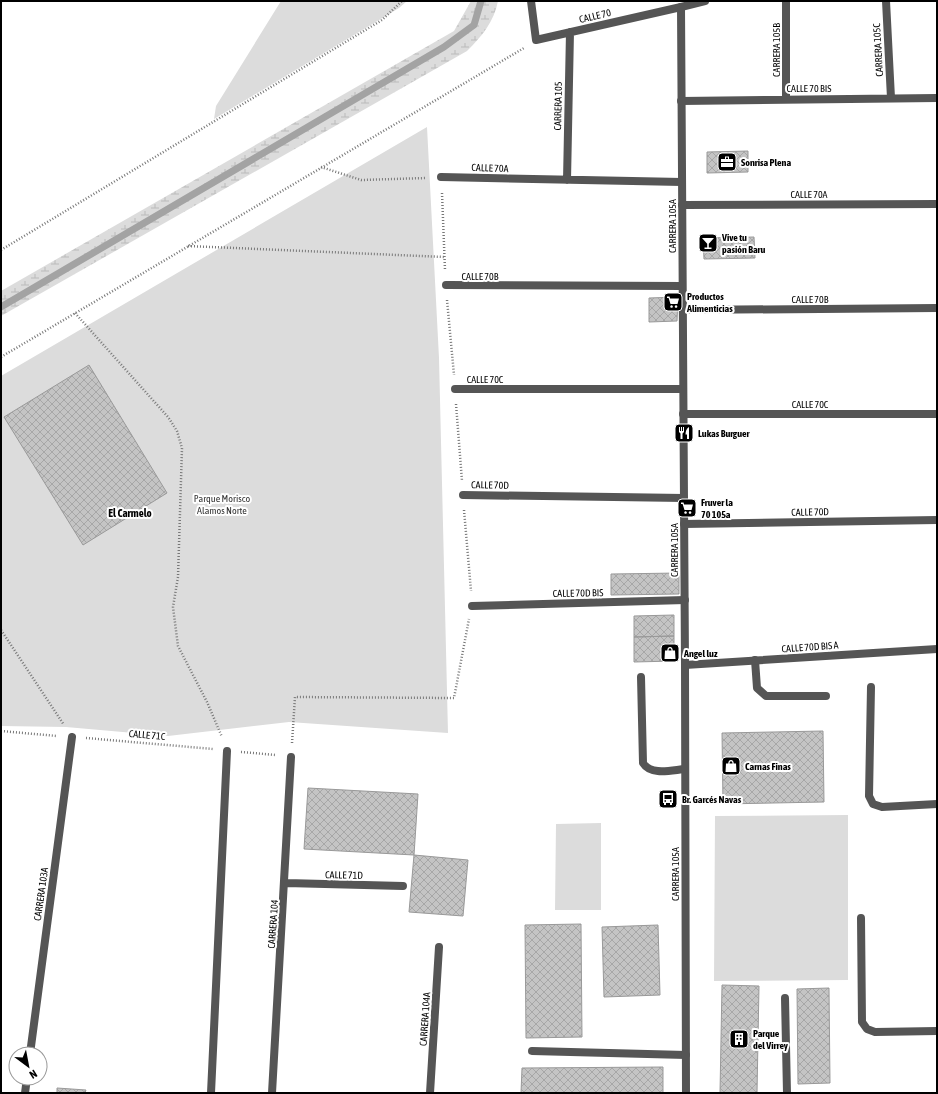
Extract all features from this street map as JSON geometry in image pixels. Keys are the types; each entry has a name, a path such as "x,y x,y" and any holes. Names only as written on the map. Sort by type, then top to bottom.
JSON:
{"street":[{"path":"531,1 536,40"},
{"name":"CALLE 70","path":"536,40 705,1"},
{"name":"CARRERA 105B","path":"786,1 786,99"},
{"name":"CARRERA 105C","path":"886,1 891,98"},
{"name":"CARRERA 105A","path":"681,7 685,600 686,1093"},
{"name":"CARRERA 105","path":"567,180 570,32"},
{"name":"CALLE 70 BIS","path":"681,101 937,98"},
{"name":"CALLE 70A","path":"441,177 682,182"},
{"name":"CALLE 70A","path":"682,205 937,204"},
{"name":"CALLE 70B","path":"446,285 682,286"},
{"name":"CALLE 70B","path":"683,310 937,308"},
{"name":"CALLE 70C","path":"455,389 683,389"},
{"name":"CALLE 70C","path":"683,414 937,414"},
{"name":"CALLE 70D","path":"463,495 684,498"},
{"name":"CALLE 70D","path":"684,524 937,520"},
{"name":"CALLE 70D BIS","path":"472,606 685,600"},
{"name":"CALLE 70D BIS A","path":"685,665 937,649"},
{"path":"755,660 758,688 766,696 826,696"},
{"path":"641,678 643,763 646,768 652,771 685,769"},
{"path":"871,687 869,796 871,800 874,804 882,807 937,804"},
{"name":"CARRERA 103A","path":"31,1046 72,737"},
{"path":"211,1093 227,751"},
{"name":"CARRERA 104","path":"272,1093 286,883 291,757"},
{"name":"CALLE 71D","path":"286,883 403,886"},
{"path":"861,918 862,1022 867,1030 875,1032 937,1031"},
{"name":"CARRERA 104A","path":"430,1093 440,947"},
{"path":"785,998 787,1093"},
{"path":"532,1051 686,1055"}],"path":[{"path":"1,250 382,20 402,1"},
{"path":"1,357 536,40"},
{"path":"291,757 295,697 454,698 472,606 446,285 441,177 361,180 321,167"},
{"path":"188,246 444,257"},
{"path":"75,313 168,417 177,431 182,448 178,577 173,607 178,646 207,702 227,751"},
{"path":"1,630 72,737"},
{"name":"CALLE 71C","path":"1,731 291,757"}],"green space":[{"path":"281,1 407,1 399,8 214,119 216,106"},
{"path":"471,1 498,1 494,16 487,28 467,51 1,316 1,291 454,31"},
{"name":"Parque Morisco Alamos Norte","path":"427,127 439,358 448,733 289,722 168,736 66,727 1,726 1,376"},
{"path":"848,815 848,980 714,981 715,816"},
{"path":"601,823 601,910 555,910 556,824"}],"building":[{"name":"Sonrisa Plena","path":"748,151 748,172 707,173 707,152"},
{"path":"754,237 755,258 704,259 703,238"},
{"path":"678,297 677,321 649,322 649,298"},
{"path":"89,365 167,493 83,545 4,417"},
{"path":"679,573 679,594 611,595 611,574"},
{"path":"674,615 674,636 634,637 634,616"},
{"path":"674,636 674,661 634,662 634,637"},
{"path":"823,731 824,802 723,804 722,733"},
{"path":"308,788 418,794 414,855 304,849"},
{"path":"414,855 468,860 463,916 409,912"},
{"path":"581,924 582,1037 526,1038 525,925"},
{"path":"658,925 660,995 604,997 602,927"},
{"name":"Parque del Virrey","path":"722,985 759,986 757,1093 720,1093"},
{"name":"Parque del Virrey","path":"829,988 830,1083 798,1084 797,989"},
{"path":"663,1067 663,1093 521,1093 522,1068"},
{"path":"57,1088 86,1090 85,1093 57,1093"}],"waterway":[{"path":"1,307 444,47 474,25 481,1"}],"place":[{"name":"Sonrisa Plena","path":"727,162"},
{"name":"Vive tu pasión Baru","path":"708,243"},
{"name":"Productos Alimenticias","path":"673,302"},
{"name":"Lukas Burguer","path":"684,433"},
{"name":"Fruver la 70 105a","path":"687,508"},
{"name":"Angel luz","path":"670,653"},
{"name":"Carnas Finas","path":"731,766"},
{"name":"Br. Garcés Navas","path":"668,799"},
{"name":"Parque del Virrey","path":"739,1039"}],"district":[{"name":"El Carmelo","path":"130,513"}]}
